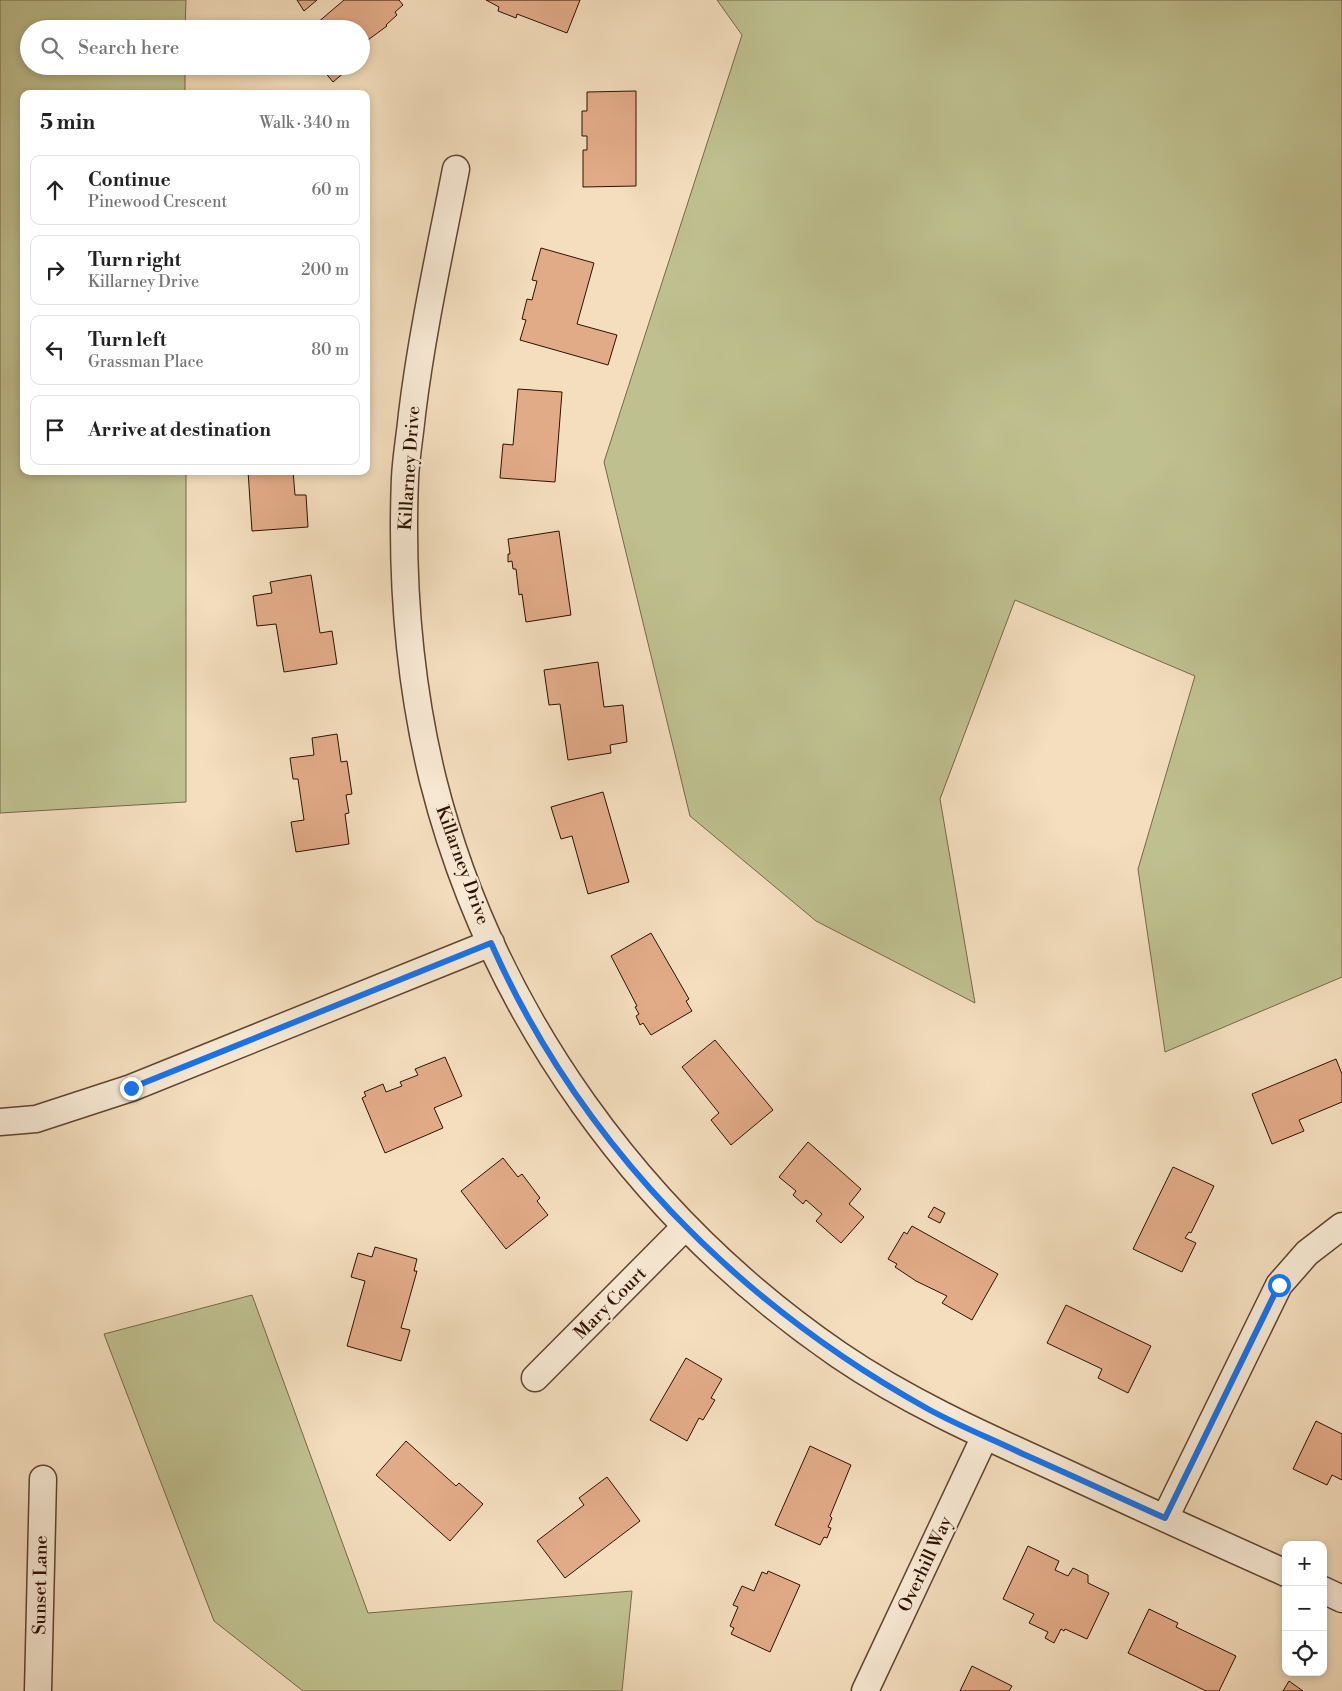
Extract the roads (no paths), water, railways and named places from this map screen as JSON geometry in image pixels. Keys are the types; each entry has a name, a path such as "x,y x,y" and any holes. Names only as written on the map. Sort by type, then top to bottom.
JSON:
{"street":[{"name":"Killarney Drive","path":"456,169 417,372 405,474 404,578 413,680 433,781 464,880 505,974 555,1064 615,1148 684,1227 759,1295 841,1357 930,1409 985,1436 1282,1571"},
{"path":"0,1122 36,1119 131,1088 491,943"},
{"path":"1165,1518 1279,1285 1307,1253 1342,1226"},
{"name":"Mary Court","path":"535,1378 684,1227"},
{"name":"Overhill Way","path":"865,1691 985,1436"},
{"name":"Sunset Lane","path":"38,1691 43,1478"},
{"path":"1327,1592 1342,1599"}]}
